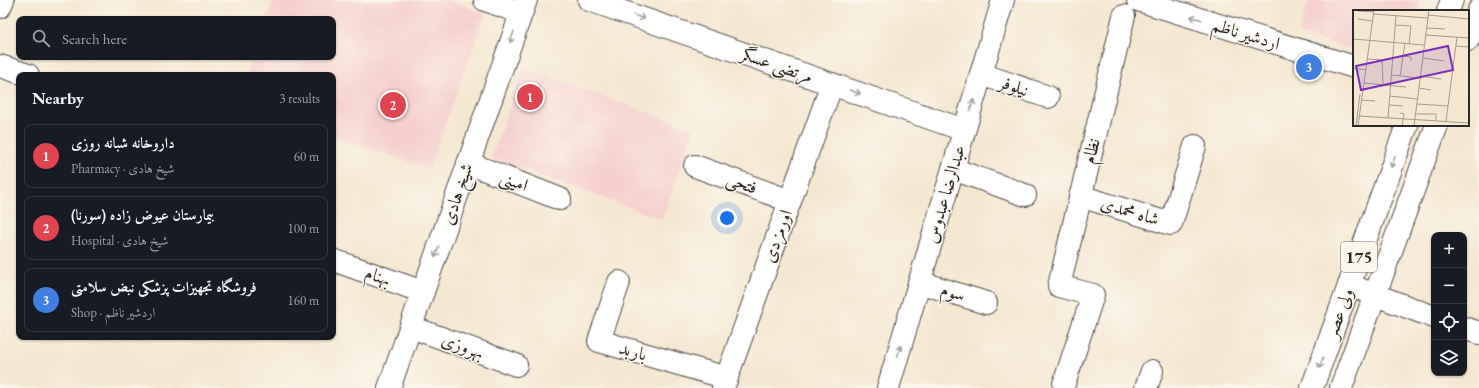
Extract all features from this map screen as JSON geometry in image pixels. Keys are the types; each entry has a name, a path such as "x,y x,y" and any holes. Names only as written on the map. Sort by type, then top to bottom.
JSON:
{"street":[{"path":"0,7 2,0"},
{"path":"485,0 523,7"},
{"name":"مرتضی عسگر","path":"589,0 964,130"},
{"name":"عبدالرضا عبدوس","path":"888,388 1003,0"},
{"path":"1448,10 1452,0"},
{"name":"شیخ هادی","path":"389,388 523,7"},
{"name":"اردشیر ناظم","path":"1131,8 1353,67"},
{"name":"نظام","path":"1064,384 1092,295 1059,286 1080,196 1131,8"},
{"path":"1469,37 1479,10"},
{"path":"0,66 19,72"},
{"name":"نیلوفر","path":"981,74 1048,97"},
{"name":"اورمزدی","path":"725,383 832,84"},
{"name":"ولی عصر","path":"1312,388 1407,126"},
{"path":"1341,388 1437,126"},
{"name":"شاه محمدی","path":"1080,196 1171,224 1195,146"},
{"name":"امینی","path":"468,163 560,199"},
{"name":"فتحی","path":"695,166 790,201"},
{"path":"953,169 1025,195"},
{"name":"بهنام","path":"336,261 423,292"},
{"name":"باربد","path":"619,282 599,341 725,383"},
{"name":"سوم","path":"919,282 986,303"},
{"path":"1349,285 1431,316"},
{"name":"بهروزی","path":"411,327 516,365"},
{"path":"1467,329 1479,333"}],"shaded area":[{"path":"274,0 448,0 485,14 429,169 336,136 336,72 247,72 251,60 336,60 336,16 268,16"},
{"path":"1309,0 1421,0 1417,10 1353,10 1353,50 1298,34"},
{"path":"523,68 694,129 662,219 491,158"}],"place":[{"name":"فروشگاه تجهیزات پزشکی نبض سلامتی","path":"1309,67"},
{"name":"داروخانه شبانه روزی","path":"530,97"},
{"name":"بیمارستان عیوض زاده (سورنا)","path":"393,105"}]}
